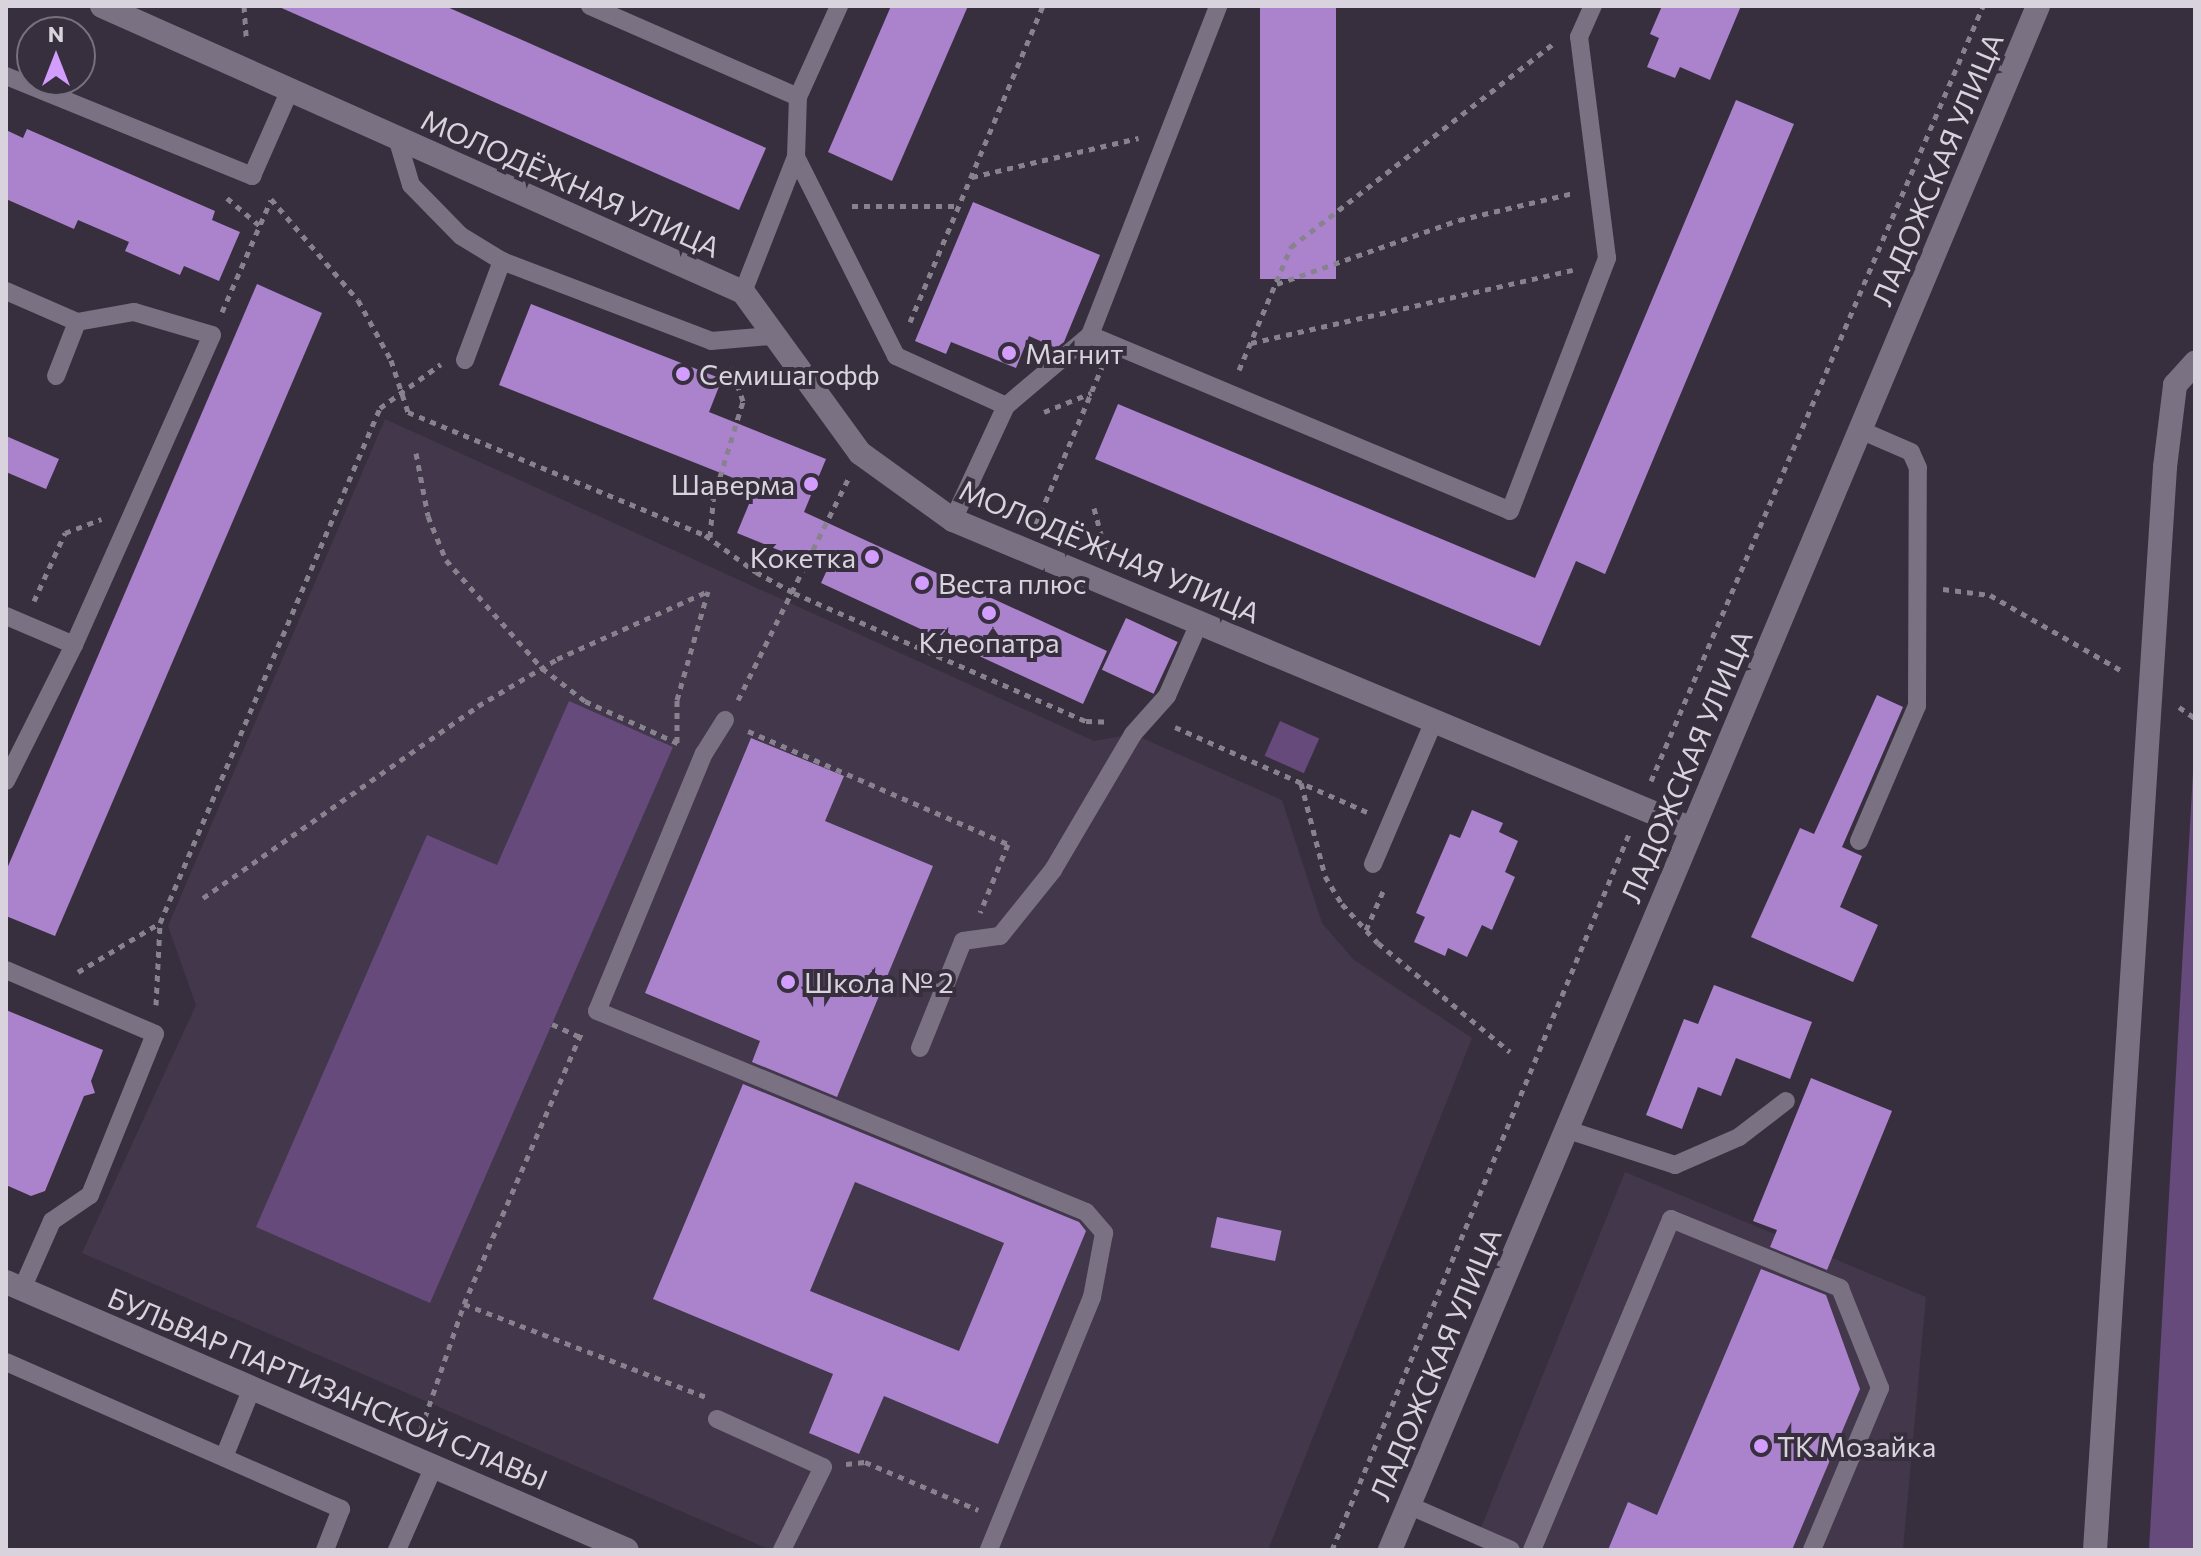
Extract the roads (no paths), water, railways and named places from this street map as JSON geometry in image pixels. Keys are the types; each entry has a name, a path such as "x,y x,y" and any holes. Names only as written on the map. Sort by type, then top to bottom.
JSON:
{"street":[{"name":"МОЛОДЁЖНАЯ УЛИЦА","path":"102,6 146,15 290,90 743,292 771,336 860,453 953,520 1692,829"},
{"name":"ЛАДОЖСКАЯ УЛИЦА","path":"1390,1550 2038,6"},
{"path":"2095,1550 2150,687 2175,385 2195,363"},
{"name":"БУЛЬВАР ПАРТИЗАНСКОЙ СЛАВЫ","path":"14,1286 627,1550"}],"lane":[{"path":"590,6 798,97"},
{"path":"743,292 796,157 798,97 839,6"},
{"path":"953,520 1006,406 1090,335 1218,6"},
{"path":"1090,335 1510,511 1605,263 1579,37 1593,6"},
{"path":"6,76 252,176 290,90"},
{"path":"397,138 411,185 461,236 502,261 711,341 771,336"},
{"path":"796,157 896,356 1006,406"},
{"path":"465,360 502,261"},
{"path":"6,291 77,322 134,312 212,335 74,645 6,781"},
{"path":"56,376 77,322"},
{"path":"1859,841 1917,706 1918,468 1911,452 1860,430"},
{"path":"6,616 74,645"},
{"path":"920,1048 963,941 1000,936 1044,881 1143,723 1167,696 1199,623"},
{"path":"725,720 704,753 597,1011 1086,1212 1104,1233 1092,1297 989,1550"},
{"path":"1373,864 1434,721"},
{"path":"6,970 155,1034 90,1195 52,1221 14,1286"},
{"path":"1565,1129 1675,1165 1739,1137 1786,1101"},
{"path":"1532,1550 1671,1219 1840,1288 1880,1388 1812,1550"},
{"path":"6,1362 341,1509 325,1550"},
{"path":"224,1457 252,1388"},
{"path":"717,1419 823,1467 782,1550"},
{"path":"397,1550 434,1466"},
{"path":"1408,1505 1511,1550"}],"place":[{"name":"Магнит","path":"1009,353"},
{"name":"Семишагофф","path":"683,374"},
{"name":"Шаверма","path":"811,484"},
{"name":"Кокетка","path":"872,557"},
{"name":"Веста плюс","path":"922,583"},
{"name":"Клеопатра","path":"989,613"},
{"name":"Школа № 2","path":"788,982"},
{"name":"ТК Мозайка","path":"1761,1446"}]}
